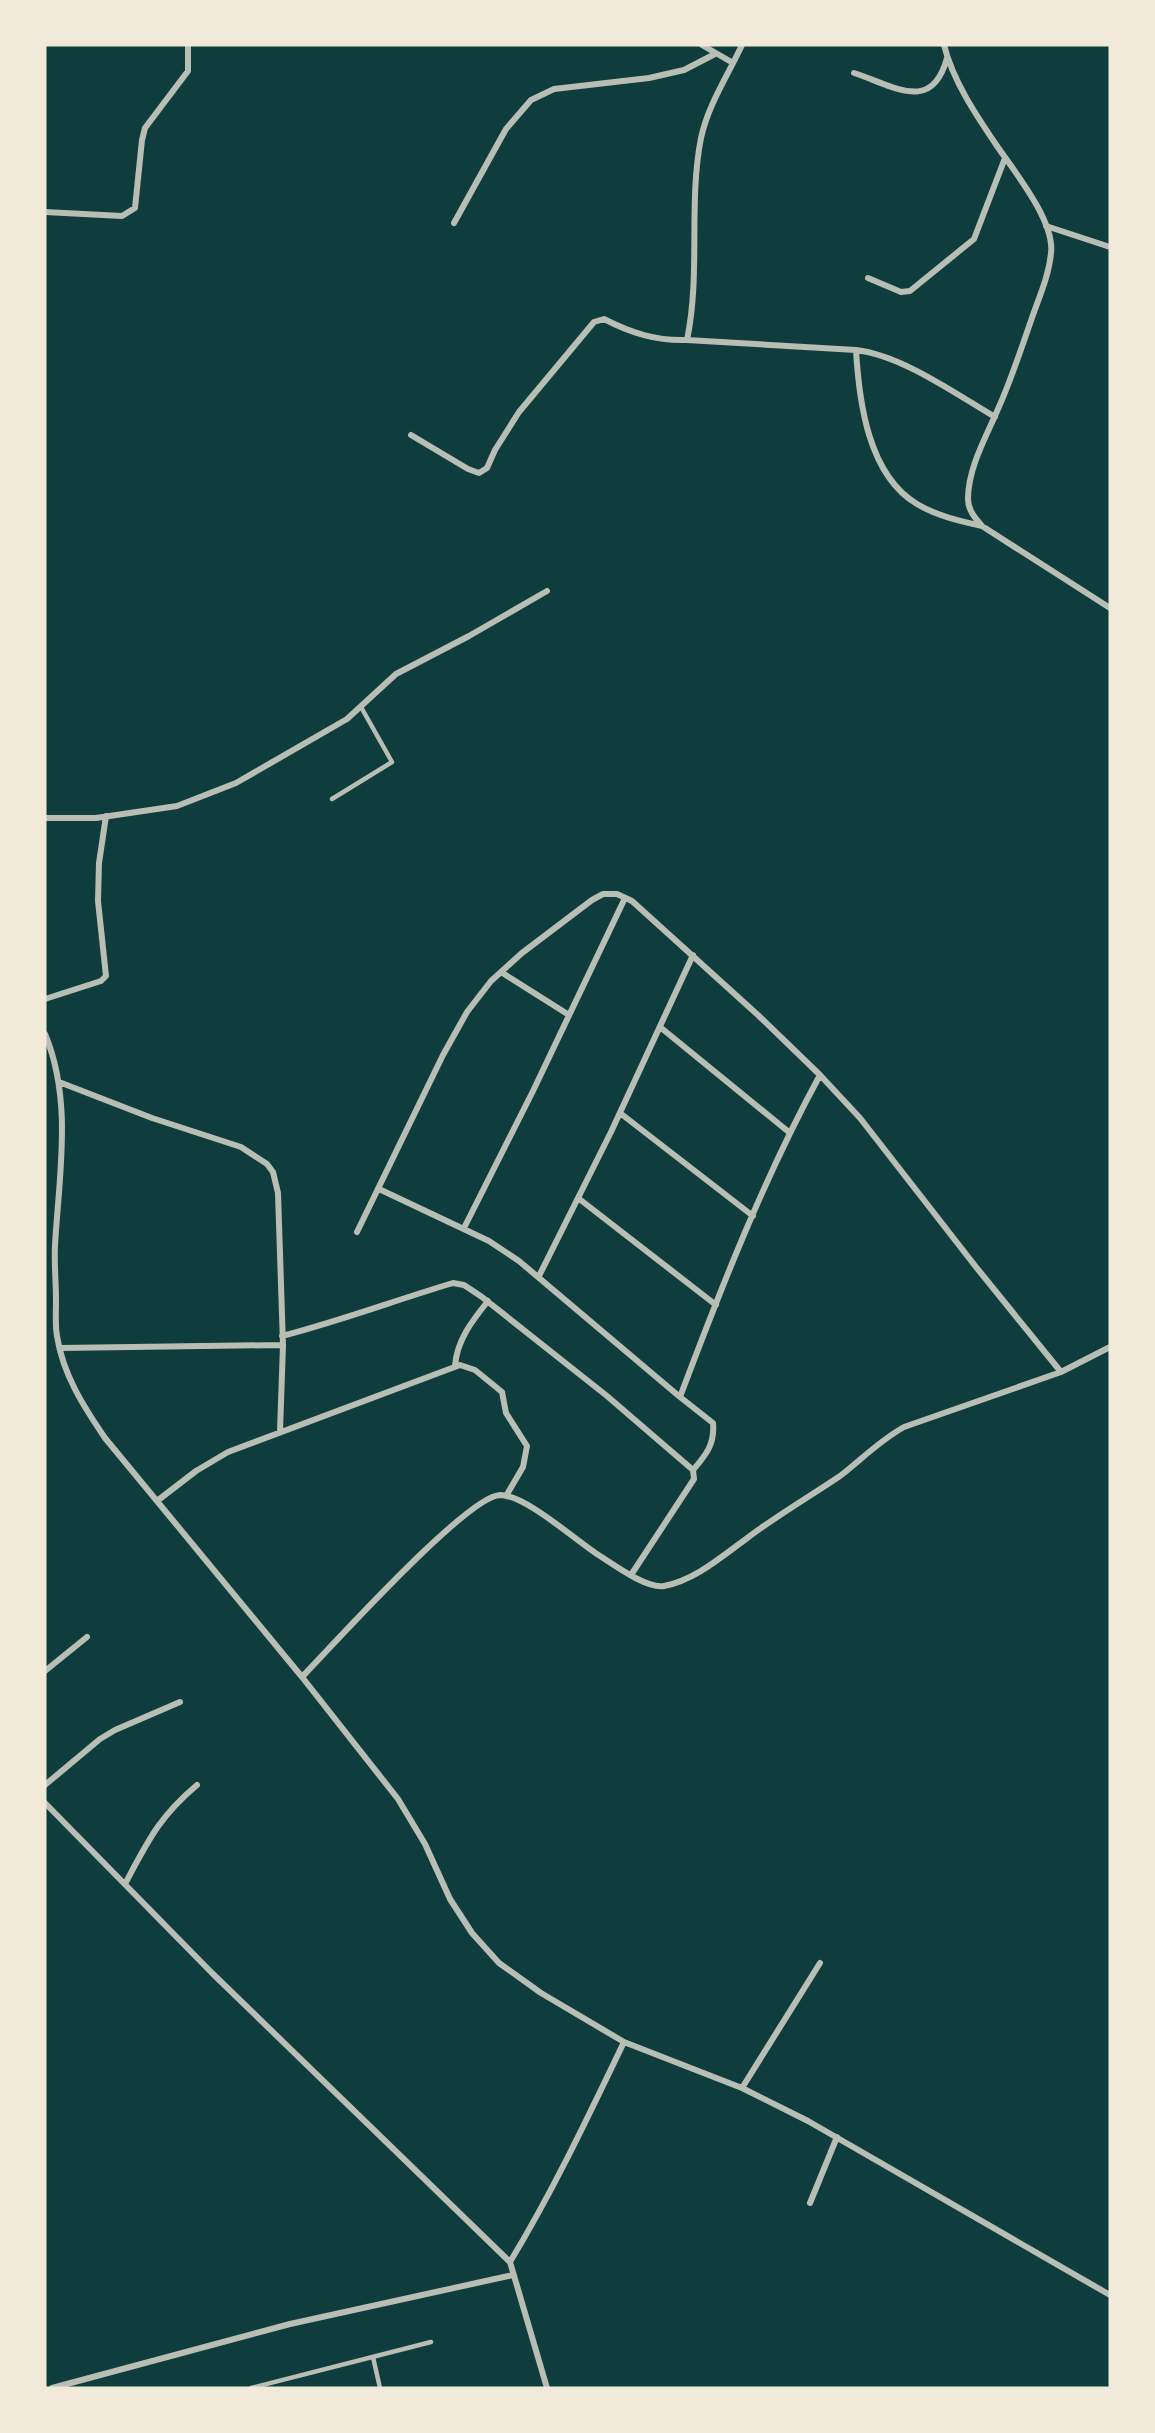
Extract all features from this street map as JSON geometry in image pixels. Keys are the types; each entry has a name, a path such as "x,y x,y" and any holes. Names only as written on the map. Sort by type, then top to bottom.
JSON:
{"street":[{"path":"45,212 122,216 135,208 145,128 188,71 188,45"},
{"path":"702,45 733,63"},
{"path":"687,340 694,300 696,177 701,138 710,111 741,45"},
{"path":"944,45 947,57 968,100 1030,193 1051,237 1052,252 1047,275 1012,376 970,480 968,501 972,514 982,526 1110,608"},
{"path":"454,223 506,129 531,100 554,89 649,78 684,70 716,54"},
{"path":"854,73 916,93 924,92 934,85 943,71 947,57"},
{"path":"868,278 901,292 910,291 968,245 978,230 1005,158"},
{"path":"1046,226 1110,246"},
{"path":"411,435 468,469 479,473 487,468 495,450 519,412 594,322 604,319 626,330 648,337 856,350 880,355 926,377 995,417"},
{"path":"856,350 861,406 884,472 898,489 916,504 949,518 982,526"},
{"path":"45,818 106,816 177,806 236,783 347,719 396,674 469,636 547,591"},
{"path":"45,999 101,981 106,976 98,901 99,863 106,816"},
{"path":"357,1232 443,1055 467,1012 501,972 592,900 603,894 616,894 632,902 693,955 820,1076 860,1118 976,1268 1061,1371"},
{"path":"464,1228 625,898"},
{"path":"539,1276 620,1113 693,955"},
{"path":"501,972 569,1015"},
{"path":"660,1027 790,1133"},
{"path":"45,1034 54,1054 63,1131 55,1248 57,1336 66,1371 81,1402 105,1438 302,1677 411,1817 450,1899 472,1934 499,1963 518,1978 624,2042 742,2088 837,2137 1028,2250 1110,2295"},
{"path":"680,1397 753,1216 790,1133 820,1076"},
{"path":"59,1082 152,1118 241,1147 267,1164 273,1172 278,1193 283,1346 280,1431"},
{"path":"620,1113 753,1216"},
{"path":"379,1189 489,1241 539,1276 713,1424 714,1437 708,1453 693,1470"},
{"path":"578,1198 716,1305"},
{"path":"282,1336 341,1321 387,1303 453,1283 464,1285 488,1301 590,1382 693,1470 694,1479 631,1575"},
{"path":"455,1366 456,1352 462,1339 488,1301"},
{"path":"60,1348 283,1346"},
{"path":"302,1677 456,1520 487,1499 499,1495 516,1498 600,1556 648,1584 661,1587 705,1569 842,1474 883,1439 904,1427 1061,1371 1110,1347"},
{"path":"157,1501 196,1471 228,1452 455,1366 465,1365 475,1370 502,1392 506,1413 527,1446 523,1467 506,1496"},
{"path":"45,1671 87,1637"},
{"path":"45,1785 100,1739 115,1730 180,1702"},
{"path":"125,1884 155,1827 176,1803 197,1785"},
{"path":"45,1803 213,1973 510,2262 547,2388"},
{"path":"742,2088 820,1963"},
{"path":"510,2262 537,2218 624,2042"},
{"path":"810,2203 837,2137"},
{"path":"52,2388 290,2324 513,2275"}],"lane":[{"path":"332,799 392,762 361,707"},
{"path":"251,2388 431,2342"},
{"path":"373,2357 380,2388"}]}
